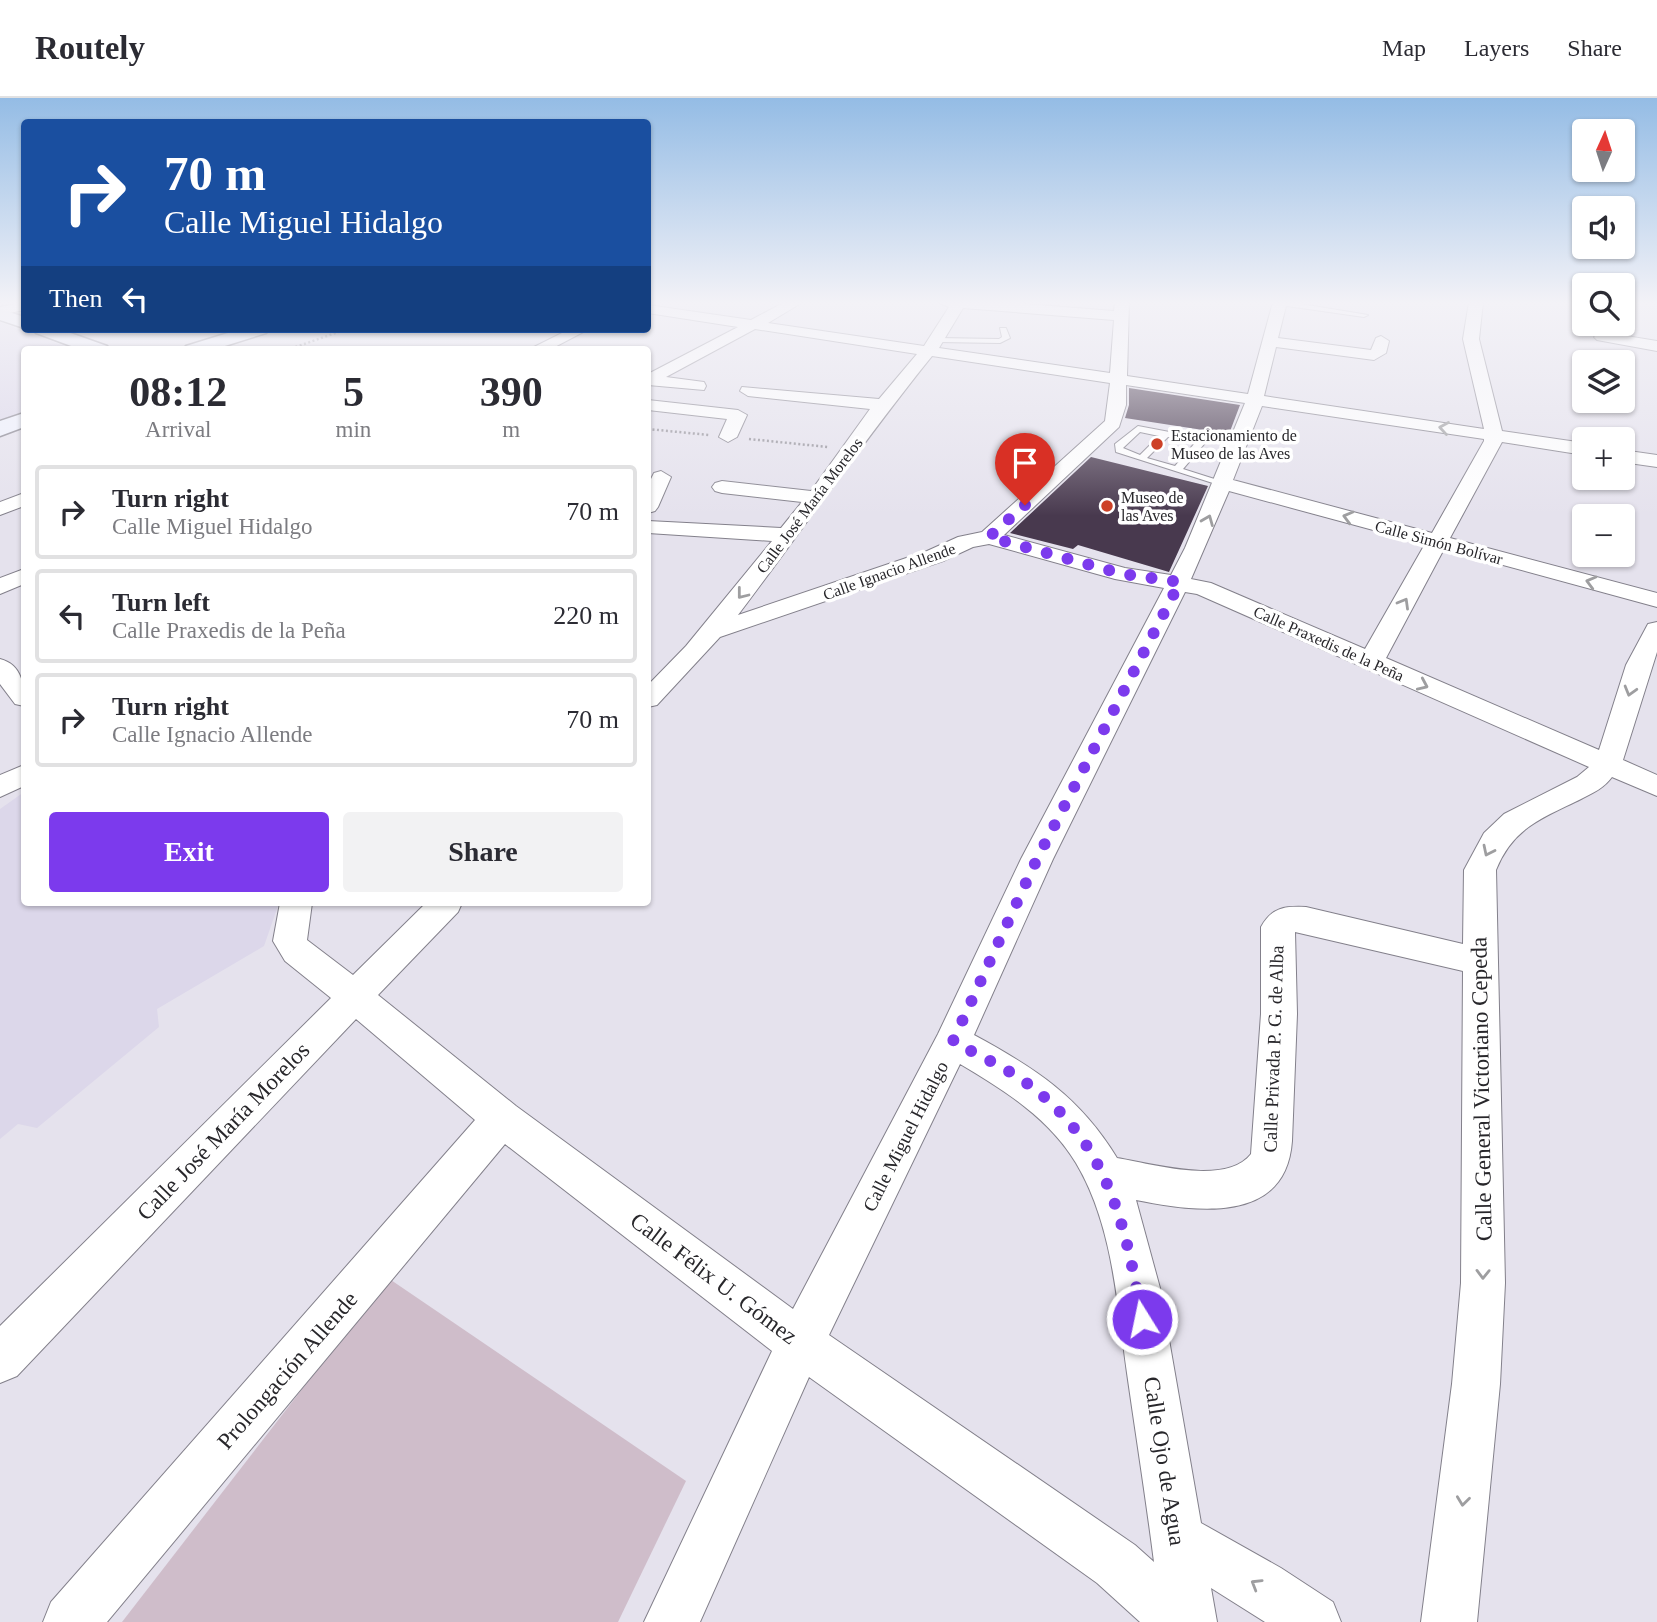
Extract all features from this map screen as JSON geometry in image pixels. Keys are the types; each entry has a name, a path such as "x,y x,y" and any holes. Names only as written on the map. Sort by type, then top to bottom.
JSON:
{"street":[{"name":"Calle José María Morelos","path":"651,696 713,631 910,373"},
{"path":"1025,384 1029,373"},
{"path":"1079,373 1572,447"},
{"name":"Calle Ignacio Allende","path":"713,631 922,560 966,542 989,537 1096,440 1116,418 1118,373"},
{"name":"Calle Miguel Hidalgo","path":"672,1622 800,1343 953,1041 1037,859 1180,582 1210,517 1254,399 1260,373"},
{"path":"1371,662 1493,441 1481,373"},
{"path":"651,380 698,386"},
{"path":"748,391 883,405"},
{"path":"651,405 738,415 728,437"},
{"path":"0,429 21,420"},
{"path":"1635,458 1657,461"},
{"path":"651,500 661,477"},
{"name":"Calle Simón Bolívar","path":"1222,483 1657,600"},
{"path":"722,487 816,497"},
{"path":"0,509 21,500"},
{"path":"651,527 787,535"},
{"name":"Calle Praxedis de la Peña","path":"989,537 1123,574 1180,582 1213,592 1657,786"},
{"path":"0,587 21,577"},
{"name":"Calle General Victoriano Cepeda","path":"1449,1622 1476,1384 1482,1283 1484,1203 1480,870 1487,850 1498,834 1515,819 1596,778 1612,755 1638,666 1648,641 1657,629"},
{"path":"0,667 21,694"},
{"path":"0,788 21,776"},
{"name":"Calle Félix U. Gómez","path":"296,906 290,941 297,952 502,1118 800,1343 1116,1564 1181,1622"},
{"name":"Calle José María Morelos","path":"0,1359 443,906"},
{"name":"Calle Privada P. G. de Alba","path":"1105,1175 1228,1191 1248,1185 1261,1175 1270,1161 1272,1141 1279,1014 1278,927 1286,919 1306,919 1479,961"},
{"name":"Calle Ojo de Agua","path":"953,1041 1027,1083 1065,1117 1105,1175 1119,1214 1137,1291 1189,1622"},
{"name":"Prolongación Allende","path":"71,1622 502,1118"},
{"path":"1178,1539 1262,1587 1313,1622"}],"lane":[{"path":"1118,446 1135,429 1167,433 1200,442 1177,470"},
{"path":"1141,459 1167,433"},
{"path":"1096,440 1118,446 1123,453 1222,483"}],"shaded area":[{"path":"0,373 21,373 21,412 0,421"},
{"path":"21,794 21,906 278,906 264,946 157,1009 159,1027 37,1128 18,1124 0,1139 0,809"},
{"path":"388,1278 686,1481 618,1622 122,1622"}],"building":[{"path":"1129,388 1240,405 1229,434 1125,418 1129,405"},
{"name":"Museo de las Aves","path":"1091,457 1208,486 1169,572 1078,545 1073,549 1010,533"}],"place":[{"name":"Estacionamiento de Museo de las Aves","path":"1157,444"},
{"name":"Museo de las Aves","path":"1107,506"}],"route":[{"path":"1025,505 989,537 1123,574 1180,582 1037,859 953,1041 1027,1083 1065,1117 1088,1147 1105,1175 1119,1214 1142,1319"}]}
